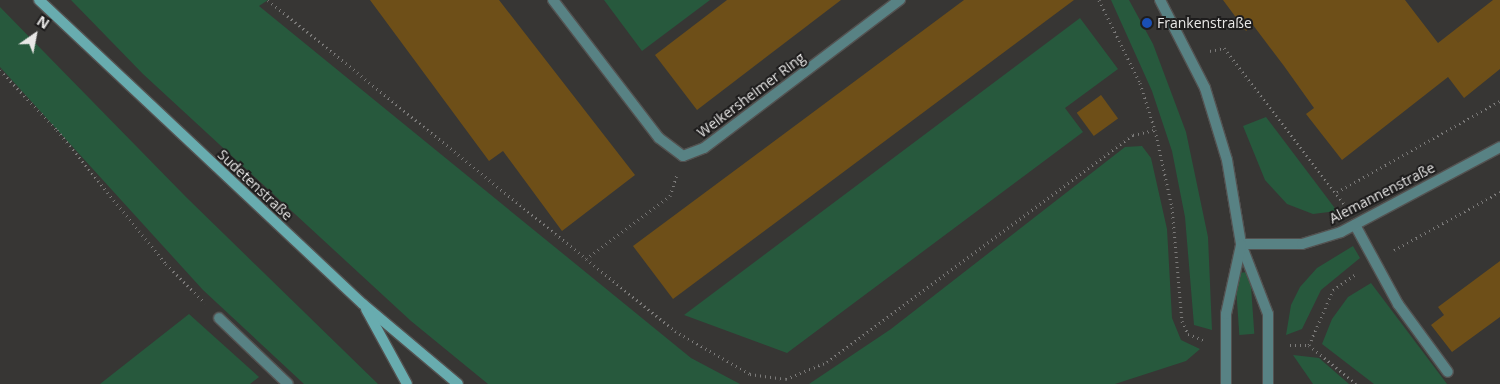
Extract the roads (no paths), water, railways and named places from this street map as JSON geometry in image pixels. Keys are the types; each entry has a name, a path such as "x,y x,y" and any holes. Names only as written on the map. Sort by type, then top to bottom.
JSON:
{"main road":[{"name":"Sudetenstraße","path":"39,0 363,304 458,384"},
{"path":"363,304 407,384"}],"street":[{"name":"Weikersheimer Ring","path":"554,0 659,138 683,156 704,148 900,0"},
{"path":"1160,0 1205,88 1227,160 1241,244 1268,314 1271,345 1268,384"},
{"name":"Alemannenstraße","path":"1241,244 1302,244 1355,225 1500,147"},
{"path":"1355,225 1398,304 1448,372"},
{"path":"1226,384 1226,314 1241,244"},
{"path":"219,318 288,384"}],"place":[{"name":"Frankenstraße","path":"1147,23"}]}
